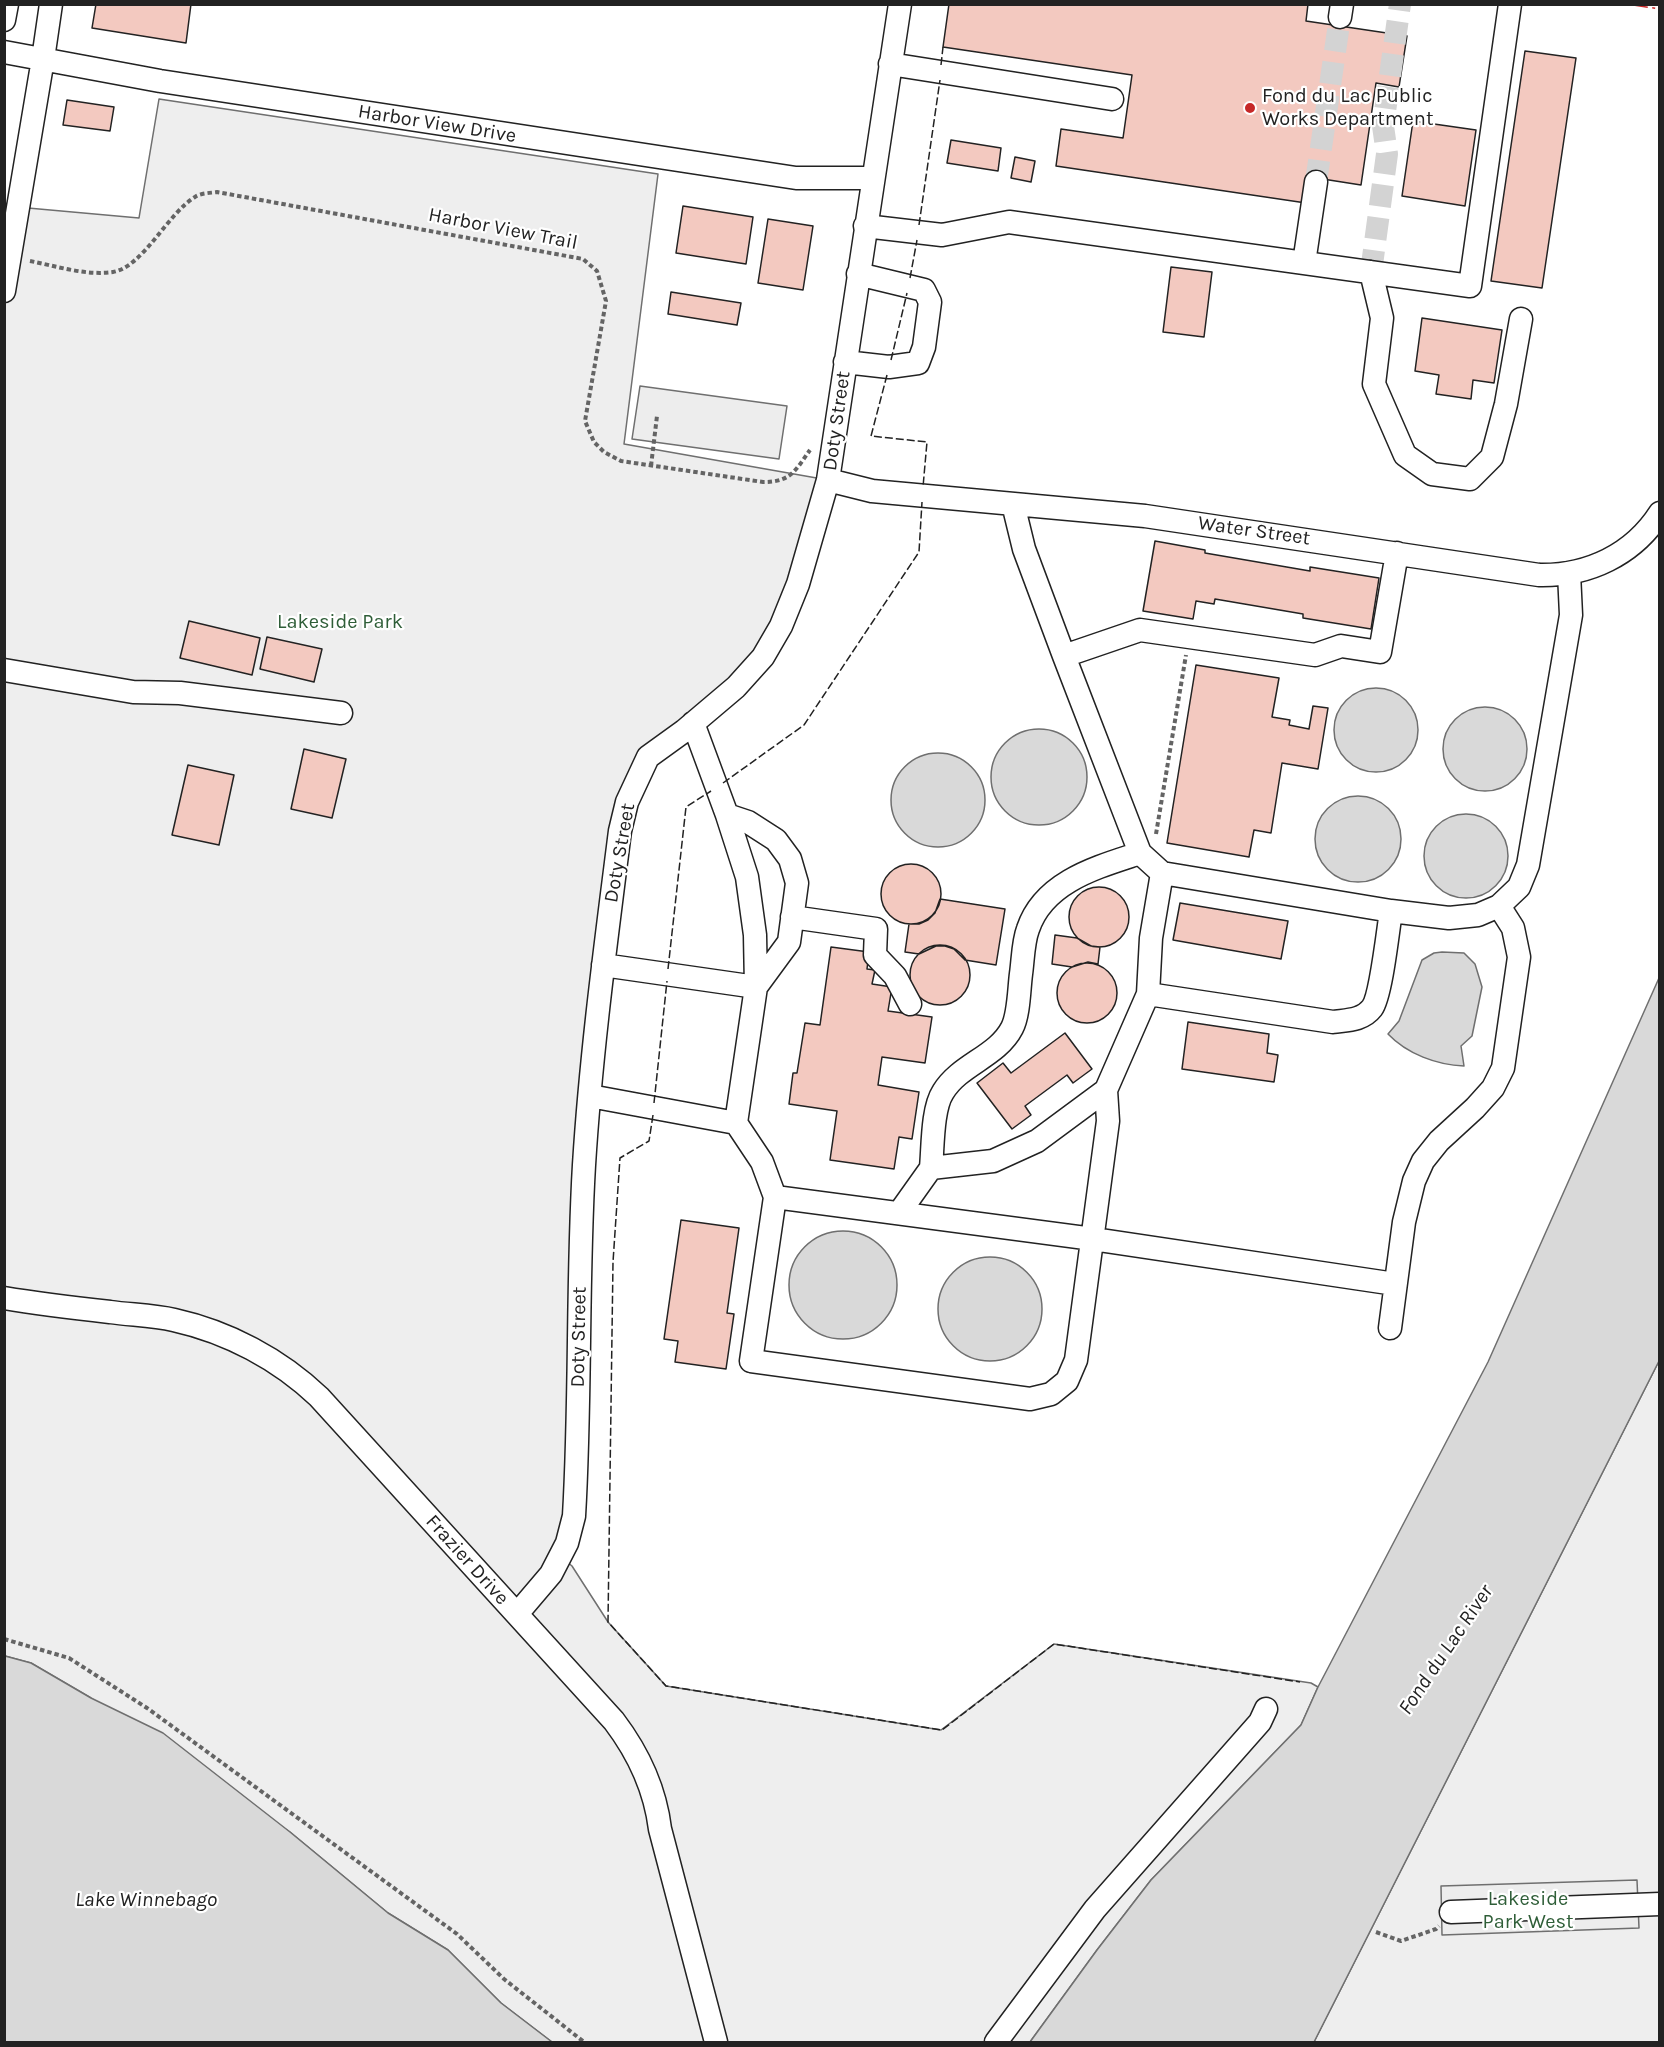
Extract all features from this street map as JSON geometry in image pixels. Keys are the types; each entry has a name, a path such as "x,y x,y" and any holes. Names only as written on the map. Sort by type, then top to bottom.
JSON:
{"street":[{"path":"4,20 7,4"},
{"path":"4,291 51,4"},
{"name":"Doty Street","path":"517,1614 551,1574 567,1543 574,1515 581,1233 590,1096 603,965 620,831 627,802 648,757 736,687 763,657 781,626 798,584 828,480 900,4"},
{"path":"865,226 942,235 1009,222 1470,286 1510,4"},
{"name":"Harbor View Drive","path":"4,52 160,81 796,178 872,178"},
{"path":"890,64 1112,99"},
{"path":"1304,263 1316,182"},
{"path":"1371,272 1382,318 1374,384 1405,455 1432,474 1470,479 1492,457 1506,404 1521,319"},
{"path":"845,362 889,367 918,363 924,347 930,302 924,290 858,274"},
{"name":"Water Street","path":"828,480 872,491 1145,516 1533,574 1569,573 1593,567 1620,554 1656,528"},
{"path":"693,723 728,815 747,877 755,935 756,987 736,1123 762,1162 775,1197 751,1361 1030,1400 1051,1394 1067,1381 1076,1360 1108,1121 1106,1090 1148,994 1151,863 1064,656 1024,549 1013,504"},
{"path":"1064,656 1140,630 1315,655 1341,646 1380,652 1397,553"},
{"path":"899,1213 931,1168 936,1113 941,1094 951,1081 1005,1040 1014,1024 1028,929 1040,906 1059,887 1091,870 1151,863 1391,911 1449,918 1478,915 1499,906 1519,887 1528,865 1570,615 1569,573"},
{"path":"4,670 133,692 180,693 341,713"},
{"path":"728,815 748,822 776,840 790,859 797,883 789,942 756,987"},
{"path":"1390,1328 1395,1284 1414,1181 1423,1161 1439,1141 1476,1108 1493,1088 1503,1068 1519,957 1513,928 1499,906"},
{"path":"1148,994 1333,1022 1357,1019 1372,1008 1377,993 1391,911"},
{"path":"792,917 876,929 875,955 895,976 910,1004"},
{"path":"603,965 756,987"},
{"path":"931,1168 993,1161 1037,1141 1106,1090"},
{"path":"590,1096 736,1123"},
{"path":"775,1197 1093,1239 1395,1284"},
{"name":"Frazier Drive","path":"4,1298 171,1319 219,1334 273,1362 319,1397 614,1721 634,1749 644,1768 653,1794 660,1830 716,2043"},
{"path":"996,2043 1095,1910 1260,1722 1266,1709"},
{"path":"1451,1912 1659,1905"}],"path":[{"name":"Harbor View Trail","path":"10,258 97,273 116,272 133,262 195,196 217,192 583,259 597,271 606,301 585,421 594,442 604,452 621,461 763,482 780,482 794,472 813,447"},
{"path":"651,466 657,416"},
{"path":"1151,863 1189,637"},
{"path":"4,1639 69,1658 147,1708 457,1934 504,1979 584,2043"},
{"path":"1376,1932 1401,1941 1436,1929 1451,1912"}],"green space":[{"name":"Lakeside Park","path":"159,99 658,174 624,444 828,480 781,626 637,779 597,1009 576,1488 560,1556 572,1566 608,1622 666,1686 941,1730 1054,1644 1311,1683 1318,1687 1301,1725 1151,1880 1030,2042 552,2042 501,2003 448,1950 388,1913 290,1832 91,1698 31,1663 5,1656 4,203 28,208 139,218"},
{"name":"Lakeside Park West","path":"1659,1361 1659,2042 1314,2042"}],"shaded area":[{"path":"640,386 787,406 779,459 632,439"},
{"path":"1637,1880 1639,1928 1442,1935 1441,1886"}],"water":[{"path":"1368,688 1384,688 1400,695 1411,706 1418,722 1415,746 1406,760 1384,772 1368,772 1352,765 1341,754 1334,738 1334,722 1341,706 1352,695"},
{"path":"1485,707 1501,710 1515,719 1524,733 1527,749 1524,765 1515,779 1501,788 1485,791 1469,788 1455,779 1446,765 1443,749 1446,733 1455,719 1469,710"},
{"path":"1039,729 1057,732 1073,743 1084,759 1087,777 1084,795 1073,811 1057,822 1039,825 1021,822 1005,811 994,795 991,777 994,759 1005,743 1021,732"},
{"path":"938,753 956,756 971,767 982,782 985,800 982,818 971,833 956,844 938,847 920,844 905,833 894,818 891,800 894,782 905,767 920,756"},
{"path":"1358,796 1374,800 1388,809 1397,823 1401,839 1397,855 1388,869 1374,878 1358,882 1342,878 1328,869 1319,855 1315,839 1319,823 1328,809 1342,800"},
{"path":"1466,814 1482,817 1496,826 1505,840 1508,856 1505,872 1496,886 1482,895 1466,898 1450,895 1436,886 1427,872 1424,856 1427,840 1436,826 1450,817"},
{"path":"1434,953 1464,953 1475,964 1482,987 1472,1036 1461,1046 1464,1066 1433,1061 1413,1053 1388,1034 1399,1021 1422,960"},
{"name":"Fond du Lac River","path":"1659,978 1659,1361 1314,2042 1030,2042 1151,1880 1301,1725 1318,1687 1488,1362"},
{"path":"843,1231 864,1235 881,1247 893,1264 897,1285 893,1306 881,1323 864,1335 843,1339 822,1335 805,1323 793,1306 789,1285 793,1264 805,1247 822,1235"},
{"path":"990,1257 1010,1261 1027,1272 1038,1289 1042,1309 1038,1329 1027,1346 1010,1357 990,1361 970,1357 953,1346 942,1329 938,1309 942,1289 953,1272 970,1261"},
{"name":"Lake Winnebago","path":"5,1656 31,1663 91,1698 163,1733 290,1832 388,1913 448,1950 501,2003 552,2042 5,2042"}],"building":[{"path":"96,4 191,4 186,43 92,28"},
{"name":"Fond du Lac Public Works Department","path":"949,4 1308,4 1306,21 1407,36 1399,87 1376,83 1361,185 1310,177 1306,203 1056,166 1061,129 1123,138 1132,75 943,47"},
{"path":"1525,51 1576,58 1542,288 1491,281"},
{"path":"67,100 114,107 110,131 63,125"},
{"path":"1413,121 1476,130 1465,206 1402,196"},
{"path":"951,140 1001,148 998,171 947,163"},
{"path":"1015,157 1035,161 1031,182 1011,178"},
{"path":"683,206 753,217 746,264 676,253"},
{"path":"768,219 813,226 803,290 758,283"},
{"path":"1171,267 1212,272 1204,337 1163,332"},
{"path":"671,292 741,303 737,325 668,314"},
{"path":"1422,318 1502,330 1494,383 1473,380 1471,399 1436,394 1439,375 1415,371"},
{"path":"1155,541 1205,550 1205,553 1310,571 1310,567 1379,578 1371,629 1303,618 1303,614 1215,599 1214,604 1196,601 1193,619 1143,611"},
{"path":"189,621 260,638 252,675 180,658"},
{"path":"267,637 322,649 314,682 260,669"},
{"path":"1196,665 1279,678 1272,717 1290,720 1289,725 1309,729 1313,706 1328,708 1318,769 1282,763 1271,833 1254,830 1249,857 1167,843"},
{"path":"304,749 346,759 332,818 291,809"},
{"path":"188,765 234,775 219,845 172,835"},
{"path":"911,864 928,869 936,877 941,894 936,911 928,919 911,924 894,919 886,911 881,894 886,877 894,869"},
{"path":"1099,887 1116,892 1124,900 1129,917 1124,934 1116,942 1099,947 1082,942 1074,934 1069,917 1074,900 1082,892"},
{"path":"940,899 1005,909 996,965 965,960 954,949 945,946 936,946 919,954 905,952 909,924 919,924 928,920 935,913"},
{"path":"1180,903 1288,921 1281,959 1173,940"},
{"path":"1055,935 1077,938 1091,946 1100,947 1098,964 1088,962 1072,967 1052,964"},
{"path":"940,945 961,954 970,975 961,996 940,1005 919,996 910,975 919,954"},
{"path":"831,947 869,952 867,969 875,970 872,984 892,987 888,1011 932,1017 925,1063 882,1057 878,1085 919,1092 912,1139 899,1137 894,1169 830,1160 837,1111 789,1104 793,1073 797,1073 805,1023 820,1025"},
{"path":"1081,963 1093,963 1104,968 1112,976 1117,993 1115,1005 1104,1018 1093,1023 1081,1023 1070,1018 1062,1010 1057,999 1057,987 1062,976 1070,968"},
{"path":"1188,1022 1269,1034 1267,1053 1278,1055 1274,1082 1182,1069"},
{"path":"1065,1033 1092,1069 1073,1083 1067,1075 1025,1106 1031,1115 1012,1129 977,1083 1003,1063 1011,1073"},
{"path":"681,1220 739,1228 727,1313 734,1314 726,1369 675,1362 678,1341 664,1339"}],"tunnel":[{"path":"1371,272 1387,154 1383,126 1400,4"},
{"path":"1316,182 1340,17"}],"fence":[{"path":"941,65 943,47"},
{"path":"919,225 940,80"},
{"path":"910,278 917,240"},
{"path":"891,360 907,293"},
{"path":"887,375 871,436 927,442 923,487"},
{"path":"723,783 804,725 919,552 922,502"},
{"path":"668,969 686,807 711,791"},
{"path":"654,1103 667,981"},
{"path":"653,1115 649,1141 620,1158 613,1262 608,1622 666,1686 942,1730 1054,1644 1300,1682"}],"power":[{"path":"1627,4 1660,9"}],"place":[{"name":"Fond du Lac Public Works Department","path":"1250,108"}]}
